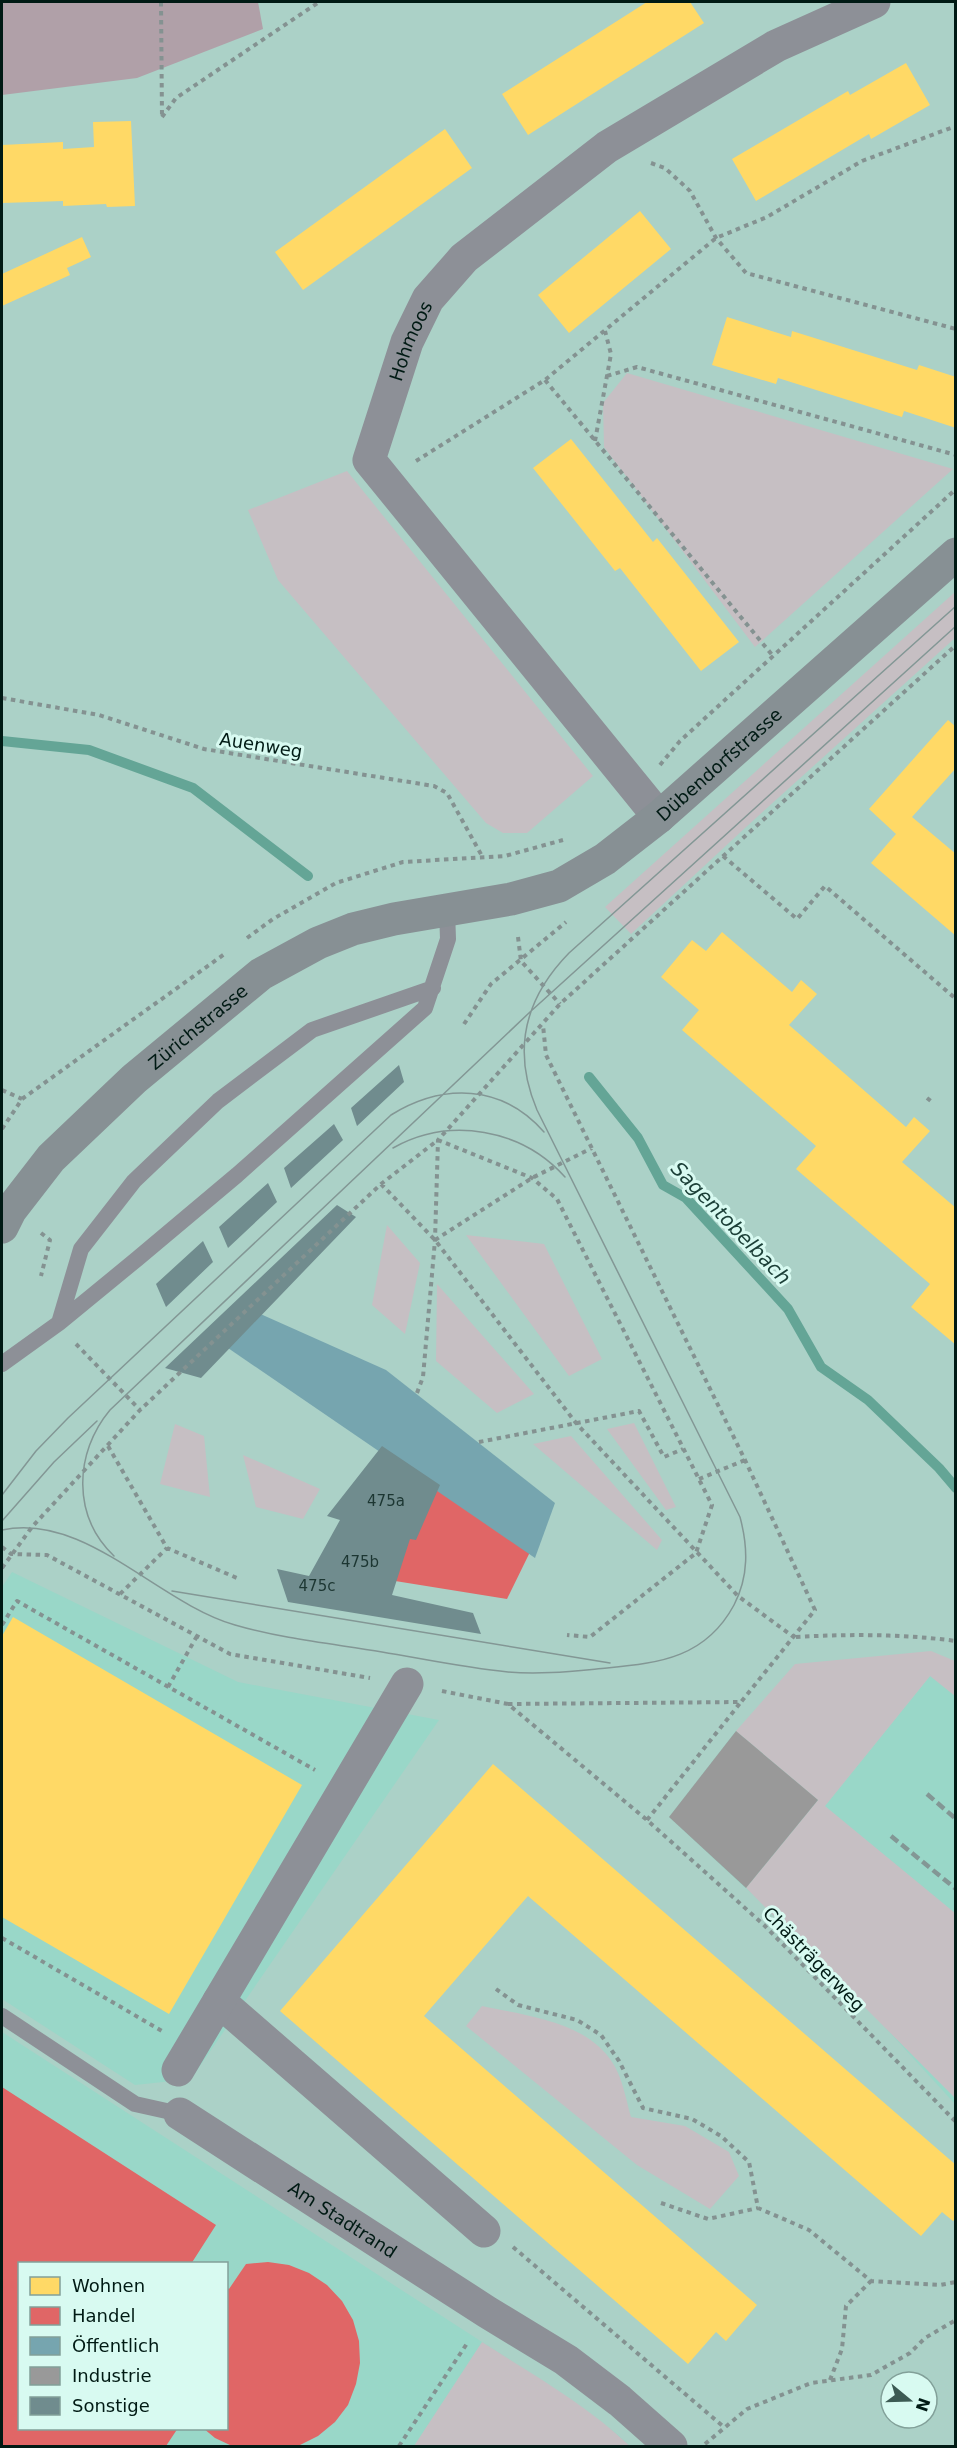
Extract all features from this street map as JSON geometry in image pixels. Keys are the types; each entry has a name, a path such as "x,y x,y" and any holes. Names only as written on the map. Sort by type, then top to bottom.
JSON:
{"street":[{"name":"Hohmoos","path":"377,470 407,342 428,299 464,258 607,147 776,46 874,2"},
{"path":"377,470 658,817"},
{"name":"Dübendorfstrasse","path":"447,910 511,899 559,886 605,859 658,817 956,554"},
{"name":"Zürichstrasse","path":"2,1227 10,1211 51,1158 134,1079 261,975 318,943 353,929 447,910"},
{"path":"184,2059 407,1684"},
{"path":"219,2001 484,2231"},
{"name":"Am Stadtrand","path":"180,2114 487,2313 566,2360 620,2400 671,2446"}],"lane":[{"path":"2,1364 60,1323 237,1175 425,1008 448,939 447,910"},
{"path":"60,1323 81,1249 134,1181 218,1101 312,1030 433,988"},
{"name":"Am Stadtrand","path":"2,2016 135,2104 180,2114"}],"path":[{"path":"161,2 162,117 176,98 319,2"},
{"path":"377,470 545,380 716,238 767,217 862,161 956,126"},
{"path":"607,147 665,168 690,191 716,238 746,273 956,329"},
{"path":"595,441 611,354 605,331"},
{"path":"607,376 637,367 956,455"},
{"path":"545,380 773,656"},
{"path":"637,791 680,741 956,489"},
{"path":"2,1568 11,1554 75,1479 140,1410 381,1184 438,1140 560,1004 956,645"},
{"name":"Auenweg","path":"2,698 99,715 204,749 428,784 447,793 482,856 505,856 567,839"},
{"path":"723,856 797,920 825,886 956,999"},
{"path":"464,1024 491,984 571,918"},
{"path":"518,937 521,961 560,1004"},
{"path":"543,1025 546,1055 745,1460 815,1610 795,1638 647,1820"},
{"path":"2,1090 21,1099"},
{"path":"927,1098 932,1102"},
{"path":"438,1140 532,1178 557,1199 712,1505 696,1553 590,1637 567,1635"},
{"path":"417,1394 423,1377 435,1240 438,1140"},
{"path":"435,1240 532,1178 592,1148"},
{"path":"381,1184 435,1240 576,1422 738,1596 795,1638 839,1636 955,1642"},
{"path":"39,1283 50,1240 41,1233"},
{"path":"80,1350 140,1410"},
{"path":"479,1442 639,1411 664,1457 683,1449"},
{"path":"108,1446 167,1548 237,1578"},
{"path":"699,1479 745,1460"},
{"path":"2,1547 11,1554 47,1555 230,1654 407,1684 508,1704 741,1702"},
{"path":"120,1594 167,1548"},
{"path":"2,1625 17,1601 345,1788"},
{"path":"168,1687 197,1636"},
{"name":"Chästrägerweg","path":"508,1704 647,1820 764,1925 956,2122"},
{"path":"2,1938 184,2059"},
{"path":"496,1989 518,2004 577,2020 601,2035 619,2061 643,2108 692,2119 721,2136 748,2162 758,2208"},
{"path":"661,2203 708,2219 758,2208 809,2230 871,2281 940,2286 956,2282"},
{"path":"484,2231 496,2233 725,2428"},
{"path":"830,2381 842,2349 846,2306 871,2281"},
{"path":"702,2446 747,2409 811,2383 871,2375 910,2353 925,2338 956,2320"},
{"path":"399,2446 474,2333"}],"shaded area":[{"path":"2,2 258,2 263,29 137,78 2,95"},
{"path":"627,373 953,469 755,647 604,447 603,403"},
{"path":"347,471 593,776 527,833 503,833 486,823 278,580 248,510"},
{"path":"955,592 955,638 631,934 605,907"},
{"path":"387,1225 420,1263 405,1334 372,1305"},
{"path":"466,1235 544,1244 602,1359 569,1376"},
{"path":"437,1284 534,1394 497,1413 436,1361"},
{"path":"634,1423 676,1507 666,1510 607,1429"},
{"path":"175,1424 204,1436 210,1497 160,1484"},
{"path":"571,1436 662,1540 657,1550 533,1444"},
{"path":"243,1455 320,1489 303,1519 256,1507"},
{"path":"12,1572 238,1682 439,1720 191,2079 135,2085 2,1999 2,1587"},
{"path":"931,1651 955,1661 955,1696 930,1676 825,1806 955,1913 955,2098 746,1888 818,1800 736,1731 795,1664"},
{"path":"931,1675 955,1696 955,2104 826,1963 669,1817 736,1731 825,1806"},
{"path":"482,2006 559,2024 594,2042 608,2056 618,2073 631,2117 685,2126 729,2152 739,2176 710,2209 637,2165 466,2026"},
{"path":"2,2032 561,2393 630,2446 2,2446"},
{"path":"482,2342 596,2417 630,2446 414,2446"}],"building: Wohnen":[{"path":"647,2 690,2 704,23 528,135 502,94"},
{"path":"906,63 930,105 871,139 869,134 756,201 732,159 848,91 850,95"},
{"path":"131,121 135,206 107,207 106,204 63,206 63,201 2,203 2,145 63,142 63,149 94,147 93,122"},
{"path":"445,129 472,168 303,290 275,252"},
{"path":"640,211 671,249 569,333 538,295"},
{"path":"82,237 91,257 67,268 70,275 2,306 2,274"},
{"path":"727,317 791,337 792,331 917,370 919,365 956,377 956,428 904,411 902,417 778,378 776,384 712,365"},
{"path":"571,439 653,542 657,538 739,642 701,671 620,568 615,571 533,468"},
{"path":"948,720 956,727 956,768 912,817 956,854 956,936 871,863 896,834 869,809"},
{"path":"722,932 792,992 801,980 817,994 789,1025 906,1127 914,1117 930,1131 902,1162 956,1208 956,1345 911,1307 930,1284 796,1169 816,1146 682,1030 699,1010 661,977 692,940 706,951"},
{"path":"13,1617 302,1785 169,2014 2,1917 2,1636"},
{"path":"493,1764 956,2165 956,2218 953,2221 942,2212 921,2236 528,1896 424,2016 757,2305 726,2341 716,2332 688,2364 280,2011"}],"building: Handel":[{"path":"434,1486 530,1552 507,1599 389,1580 406,1532"},
{"path":"2,2087 216,2225 192,2262 18,2262 18,2430 177,2430 166,2446 2,2446"},
{"path":"268,2262 289,2265 309,2273 327,2285 342,2301 353,2320 359,2341 360,2363 356,2384 348,2405 335,2422 318,2436 298,2446 232,2446 215,2438 205,2430 228,2430 228,2288 246,2264"}],"building: Öffentlich":[{"path":"256,1312 386,1370 555,1503 535,1558 228,1348"}],"building: Industrie":[{"path":"736,1731 818,1800 746,1888 669,1817"}],"building: Sonstige":[{"path":"399,1065 404,1082 357,1126 351,1108"},
{"path":"334,1124 343,1140 291,1188 284,1168"},
{"path":"268,1183 277,1202 228,1248 219,1227"},
{"path":"337,1205 356,1217 201,1378 165,1368"},
{"path":"203,1241 213,1262 166,1307 156,1284"},
{"path":"382,1446 440,1485 416,1540 410,1539 392,1595 473,1613 481,1634 288,1602 277,1569 309,1576 340,1520 327,1516"}],"waterway":[{"name":"Sagentobelbach","path":"2,741 89,750 193,788 308,876"},
{"name":"Sagentobelbach","path":"589,1077 638,1138 663,1185 686,1198 788,1309 821,1367 868,1400 939,1468 956,1488"}],"tram line":[{"path":"2,1530 33,1528 63,1534 92,1546 121,1562 206,1614 235,1625 290,1638 476,1668 533,1673 627,1666 664,1660 696,1646 710,1636 734,1605 745,1572 746,1550 740,1517 537,1110 525,1067 524,1047 527,1027 542,989 569,953 956,606"},
{"path":"114,1556 100,1540 91,1522 85,1504 83,1484 84,1465 90,1445 98,1427 110,1410 530,1012 956,626"},
{"path":"2,1495 36,1451 68,1418 391,1115 431,1097 471,1094 491,1097 510,1105 528,1116 544,1132"},
{"path":"393,1148 415,1138 438,1132 461,1130 484,1133 507,1138 528,1148 548,1161 565,1177"},
{"path":"2,1521 54,1462 97,1421"},
{"path":"172,1591 610,1663"}],"railway":[{"path":"927,1794 956,1819"},
{"path":"891,1836 956,1889"}]}
